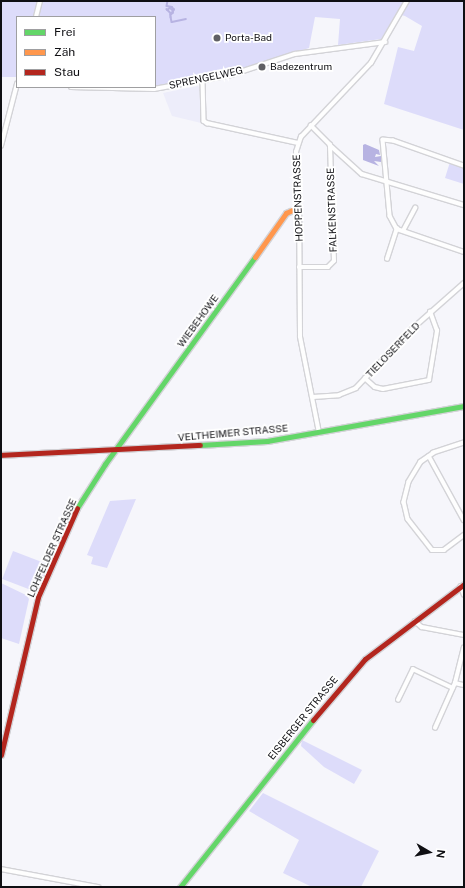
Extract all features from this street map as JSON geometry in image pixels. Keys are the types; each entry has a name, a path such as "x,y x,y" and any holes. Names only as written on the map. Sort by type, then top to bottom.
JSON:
{"main road":[{"name":"WIEBEHOWE","path":"116,451 286,213 299,207"},
{"name":"VELTHEIMER STRASSE","path":"1,455 116,451 267,441 464,406"},
{"name":"LOHFELDER STRASSE","path":"1,755 38,597 76,510 105,464 116,451"},
{"name":"EISBERGER STRASSE","path":"180,887 335,691 365,659 414,620 463,585"}],"street":[{"path":"36,16 40,1"},
{"name":"HOPPENSTRASSE","path":"319,432 300,337 299,207 295,164 298,143 311,126 363,72 385,42 407,1"},
{"name":"SPRENGELWEG","path":"156,87 242,72 283,56 385,42"},
{"path":"203,80 204,121 207,123 298,143"},
{"path":"1,146 16,88"},
{"name":"SPRENGELWEG","path":"93,88 136,90 149,88"},
{"name":"FALKENSTRASSE","path":"311,126 362,174 385,181"},
{"path":"464,166 393,141 383,140 385,181 390,216 397,229 464,252"},
{"name":"FALKENSTRASSE","path":"299,267 328,267 334,261 330,145"},
{"path":"385,181 464,204"},
{"path":"403,231 415,208"},
{"path":"386,259 397,229"},
{"name":"TIELOSERFELD","path":"313,397 348,392 365,378 430,312 464,283"},
{"path":"365,378 375,387 383,389 429,380 437,331 430,312"},
{"path":"464,442 429,456 416,469 405,492 404,502 408,519 428,546 436,551 444,550 464,535"},
{"path":"429,456 464,520"},
{"path":"463,585 464,594"},
{"path":"414,620 422,628 464,635"},
{"path":"435,728 455,683 464,648"},
{"path":"398,700 413,669 453,688"},
{"path":"455,683 464,685"},
{"path":"1,869 98,887"}],"shaded area":[{"path":"1,1 464,1 464,130 384,104 398,47 414,51 422,26 405,16 397,14 381,39 338,45 340,19 315,17 309,48 249,67 156,87 156,16 16,16 16,77 1,77"},
{"path":"198,86 200,88 201,123 172,116 163,93"},
{"path":"365,144 379,150 380,155 376,154 375,157 381,156 381,162 374,161 379,166 363,160 363,145"},
{"path":"450,162 464,168 464,184 445,178"},
{"path":"136,499 107,568 91,564 93,557 87,555 110,501"},
{"path":"13,551 50,565 40,593 2,579"},
{"path":"1,583 26,595 29,599 19,644 1,638"},
{"path":"302,740 362,770 354,784 324,767 301,746"},
{"path":"263,793 379,851 361,887 312,887 283,873 299,840 249,811"}],"waterway":[{"path":"168,1 167,6 174,9 173,13 172,14 171,14 167,10 170,8 173,10 173,13 171,15 172,22 186,19"}],"traffic: fast":[{"path":"77,508 105,464 255,257"},
{"path":"200,445 267,441 464,406"},
{"path":"180,887 313,720"}],"traffic: slow":[{"path":"255,257 286,213 299,207"}],"traffic: jam":[{"path":"1,455 200,445"},
{"path":"1,755 38,597 77,508"},
{"path":"313,720 365,659 464,584"}],"place":[{"name":"Porta-Bad","path":"217,38"},
{"name":"Badezentrum","path":"262,67"}]}
